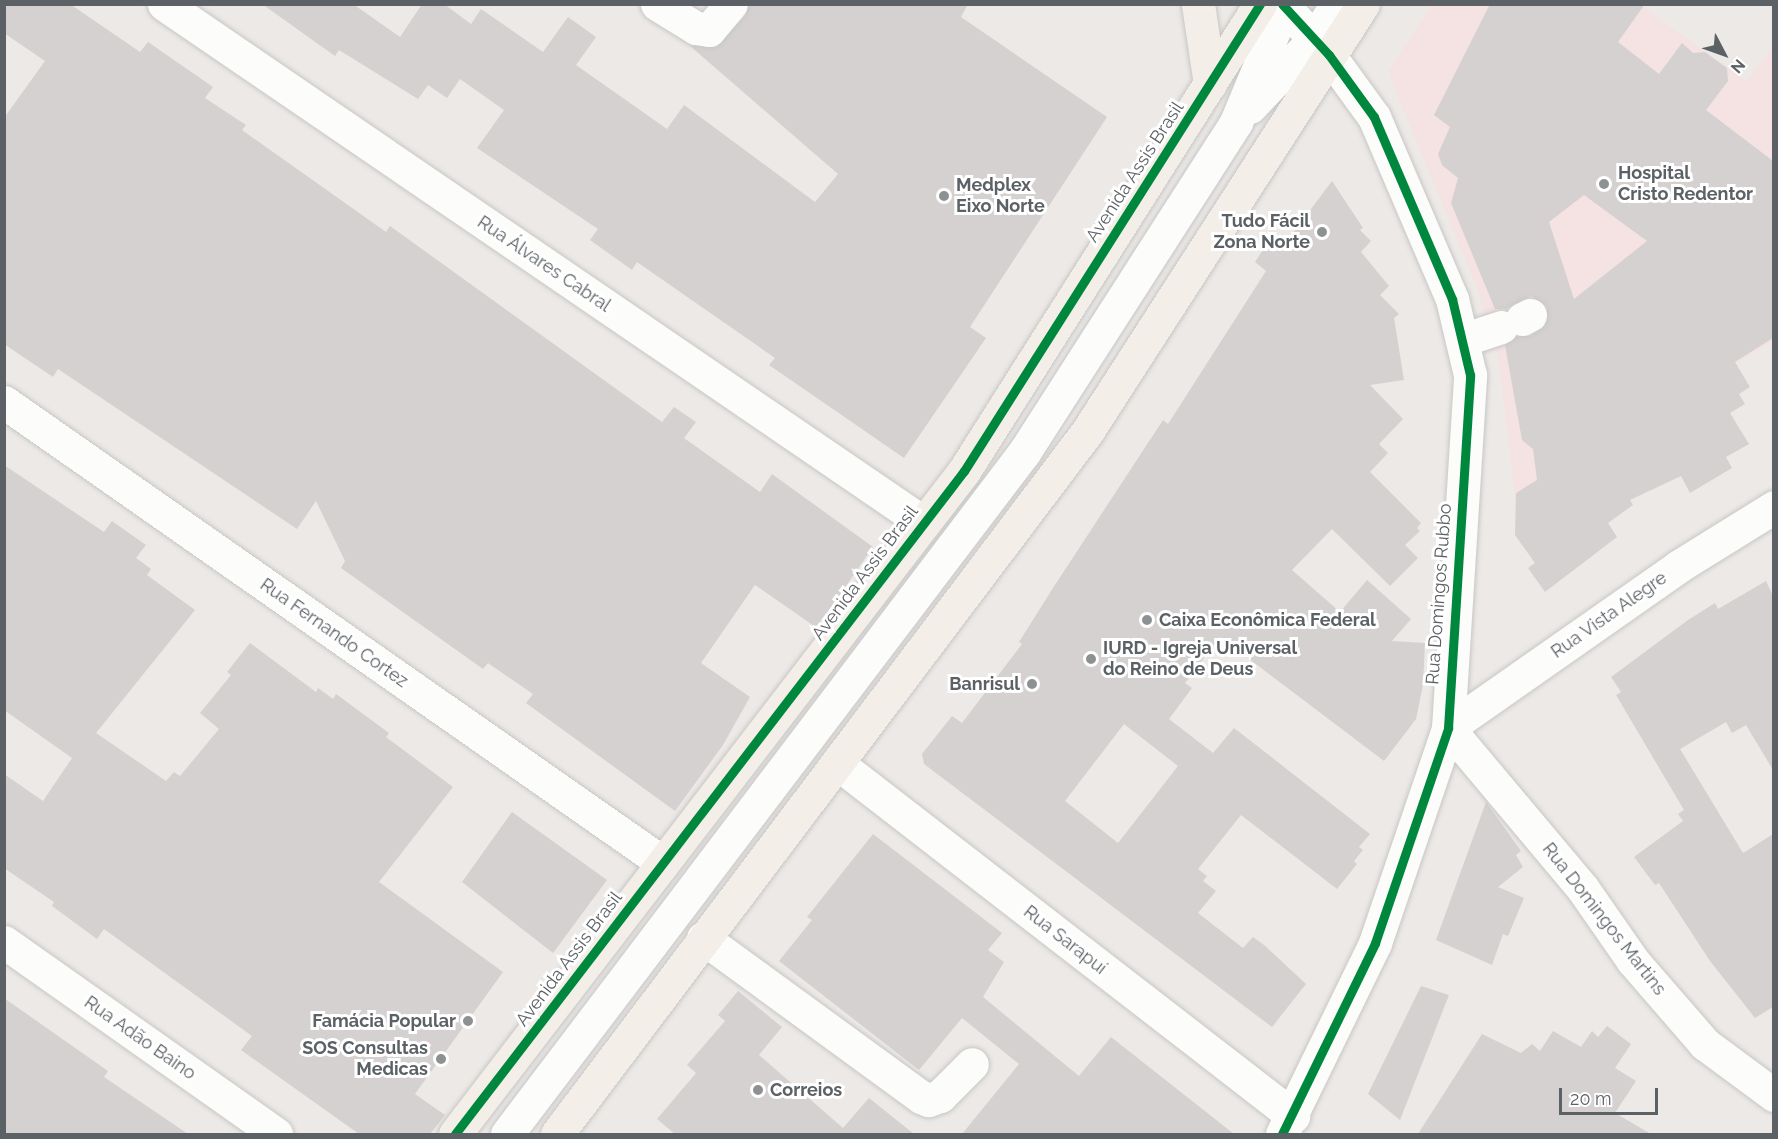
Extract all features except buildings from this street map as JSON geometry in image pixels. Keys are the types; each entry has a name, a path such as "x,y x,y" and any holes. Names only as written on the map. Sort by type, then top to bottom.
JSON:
{"main road":[{"path":"1198,4 1210,84"},
{"path":"555,1134 1087,432 1322,47 1363,4"},
{"name":"Avenida Assis Brasil","path":"455,1134 964,471 1210,84 1275,5"}],"street":[{"name":"Rua Álvares Cabral","path":"164,4 924,524"},
{"path":"657,4 696,28 710,30 731,4"},
{"path":"1236,122 1322,47 1337,4"},
{"path":"718,856 478,1106 510,1133 1025,451 1236,122 1275,5"},
{"name":"Rua Domingos Rubbo","path":"1275,5 1322,47 1374,117 1452,300 1470,375 1448,728 1375,943 1288,1125"},
{"path":"1462,340 1518,320"},
{"name":"Rua Fernando Cortez","path":"4,402 663,863"},
{"name":"Rua Vista Alegre","path":"1448,728 1679,566 1773,507"},
{"name":"Rua Domingos Martins","path":"1448,728 1583,889 1633,961 1705,1044 1773,1095"},
{"name":"Rua Sarapuí","path":"837,763 1288,1125"},
{"path":"555,1134 718,856"},
{"path":"704,938 921,1097 928,1100 940,1096 972,1064"},
{"name":"Rua Adão Baino","path":"4,942 276,1134"}],"shaded area":[{"name":"Hospital Cristo Redentor","path":"1432,5 1640,5 1747,82 1773,46 1773,341 1552,474 1516,504 1498,354 1476,285 1388,72"}],"cycle path":[{"path":"455,1134 964,471 1260,4"},
{"path":"1282,4 1329,55 1374,117 1452,299 1470,375 1448,728 1375,943 1282,1134"}],"place":[{"name":"Hospital Cristo Redentor","path":"1604,184"},
{"name":"Medplex Eixo Norte","path":"944,196"},
{"name":"Tudo Fácil Zona Norte","path":"1322,232"},
{"name":"Caixa Econômica Federal","path":"1147,620"},
{"name":"IURD - Igreja Universal do Reino de Deus","path":"1091,659"},
{"name":"Banrisul","path":"1032,684"},
{"name":"Famácia Popular","path":"468,1021"},
{"name":"SOS Consultas Medicas","path":"441,1059"},
{"name":"Correios","path":"758,1090"}]}
